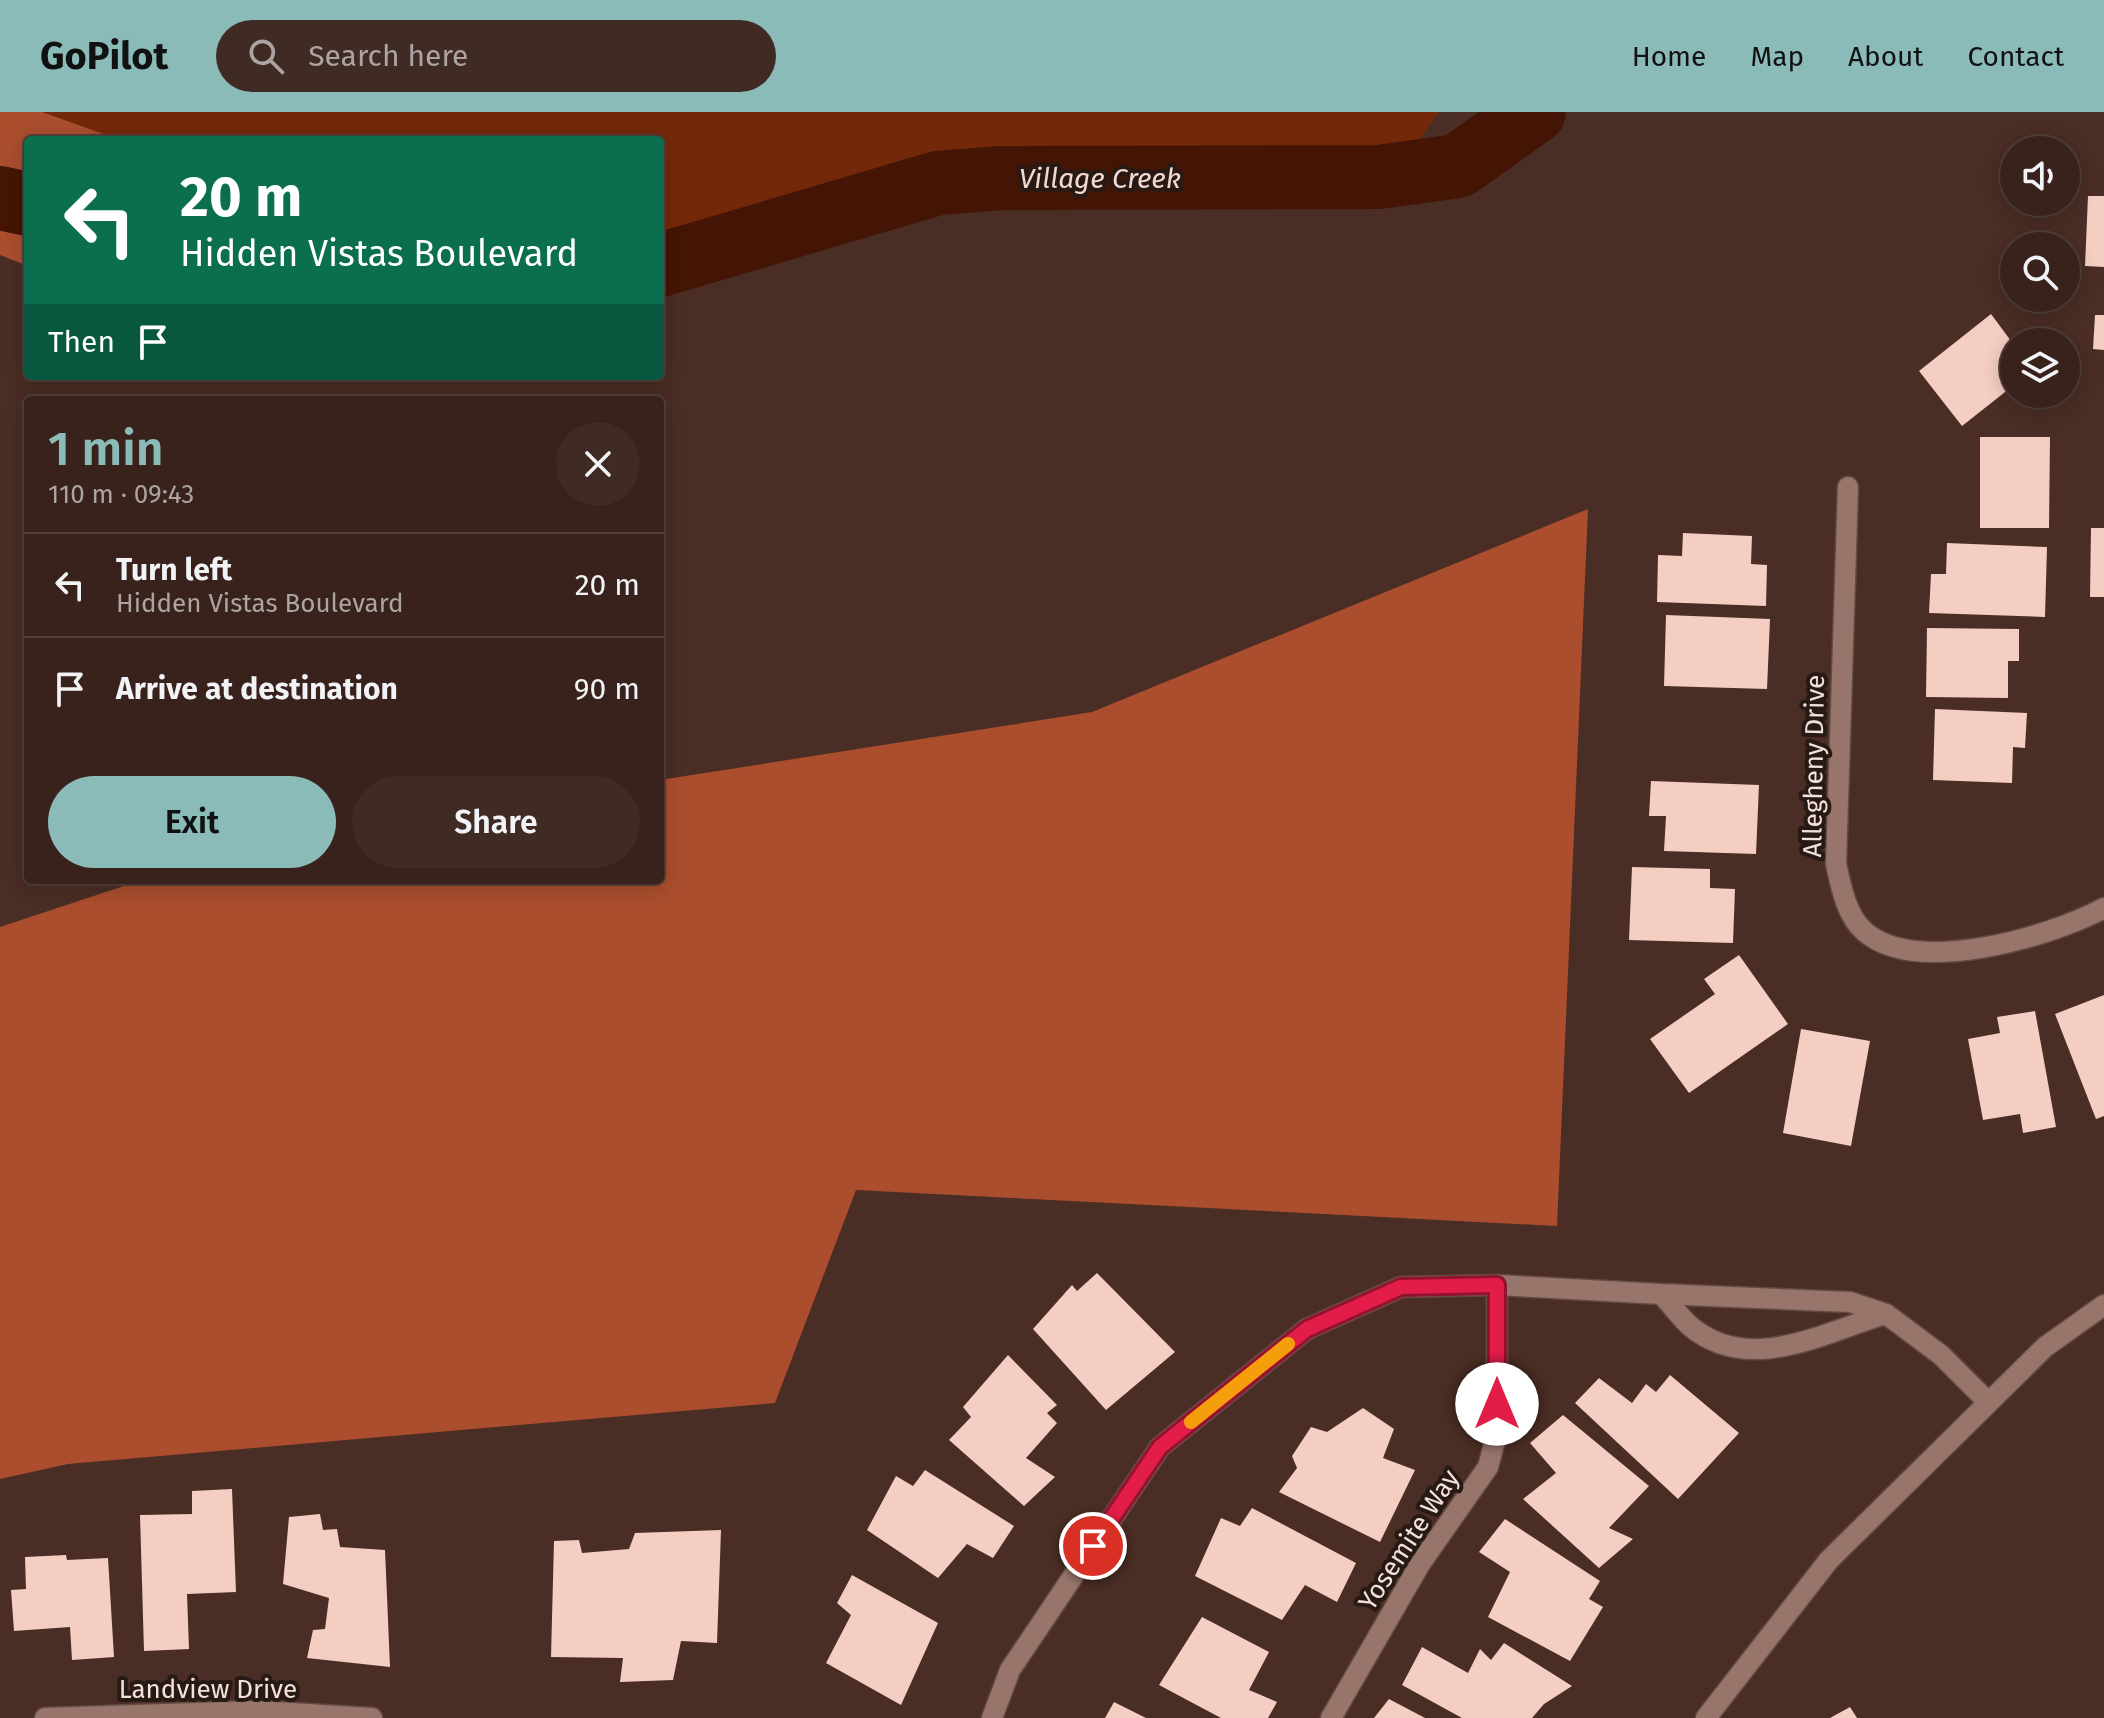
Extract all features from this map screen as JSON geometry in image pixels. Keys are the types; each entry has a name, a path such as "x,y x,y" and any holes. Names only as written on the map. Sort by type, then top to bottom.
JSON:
{"street":[{"name":"Allegheny Drive","path":"1848,487 1836,864 1851,911 1864,931 1894,947 1924,954 1969,950 2025,938 2090,916 2104,908"},
{"path":"992,1718 1010,1670 1160,1447 1307,1329 1401,1287 1497,1285 1850,1302 1886,1314 1941,1355 1988,1402"},
{"name":"Yosemite Way","path":"1331,1718 1420,1564 1488,1467 1497,1433 1497,1285"},
{"path":"1661,1294 1691,1327 1719,1344 1747,1349 1782,1348 1886,1314"},
{"path":"1706,1718 1829,1560 2045,1347 2104,1305"},
{"name":"Landview Drive","path":"45,1718 258,1711 372,1718"}],"shaded area":[{"path":"0,112 42,112 109,136 24,136 24,264 0,255"},
{"path":"26,112 1439,112 1402,164 972,188 664,239 664,136 76,136"},
{"path":"1588,509 1557,1226 856,1190 775,1403 68,1464 0,1479 0,927 130,884 664,884 664,779 1092,712"}],"building":[{"path":"2088,196 2104,196 2104,267 2085,266"},
{"path":"1991,314 2001,328 2000,396 1962,426 1919,371"},
{"path":"2095,315 2104,315 2104,350 2093,349"},
{"path":"1980,437 2050,437 2049,528 1980,528"},
{"path":"2091,528 2104,528 2104,597 2090,597"},
{"path":"1683,533 1752,536 1751,564 1767,565 1766,606 1657,602 1658,555 1682,556"},
{"path":"1947,543 2047,547 2045,617 1929,613 1931,574 1946,574"},
{"path":"1666,615 1770,619 1767,689 1664,686"},
{"path":"1927,628 2019,629 2019,661 2008,661 2008,698 1926,697"},
{"path":"1935,709 2027,713 2025,748 2013,747 2012,783 1933,780"},
{"path":"1651,781 1759,785 1756,854 1664,851 1666,816 1649,816"},
{"path":"1632,867 1710,869 1710,888 1735,889 1733,943 1629,940"},
{"path":"1739,955 1788,1024 1689,1093 1650,1039 1715,994 1704,979"},
{"path":"2104,995 2104,1116 2096,1119 2055,1014"},
{"path":"2035,1011 2056,1127 2023,1133 2020,1114 1983,1120 1968,1039 2000,1033 1997,1017"},
{"path":"1801,1029 1870,1041 1851,1146 1783,1133"},
{"path":"1097,1273 1175,1352 1106,1410 1033,1329 1072,1285 1077,1291"},
{"path":"1008,1355 1057,1405 1047,1413 1057,1423 1026,1458 1055,1477 1024,1506 949,1440 971,1417 963,1407"},
{"path":"1670,1375 1739,1433 1678,1499 1575,1403 1599,1378 1632,1403 1646,1384 1656,1392"},
{"path":"1363,1408 1394,1429 1383,1458 1415,1470 1380,1542 1279,1492 1297,1468 1292,1456 1311,1427 1327,1432"},
{"path":"1563,1415 1649,1486 1609,1528 1633,1539 1599,1568 1523,1499 1556,1473 1530,1443"},
{"path":"925,1470 1014,1526 993,1558 967,1544 938,1578 867,1530 896,1476 913,1486"},
{"path":"232,1489 236,1592 187,1594 189,1649 144,1651 140,1515 192,1514 192,1491"},
{"path":"1252,1508 1356,1563 1337,1602 1305,1585 1282,1620 1195,1576 1221,1518 1240,1526"},
{"path":"320,1514 323,1530 337,1529 340,1547 385,1550 390,1667 307,1658 313,1630 325,1629 329,1598 283,1584 289,1517"},
{"path":"1505,1519 1600,1581 1589,1599 1603,1607 1570,1661 1488,1617 1510,1572 1479,1552"},
{"path":"721,1530 717,1643 681,1641 673,1680 620,1682 623,1658 551,1657 554,1541 579,1540 582,1553 629,1549 635,1533"},
{"path":"66,1555 67,1560 108,1558 114,1657 72,1660 70,1627 14,1631 11,1590 26,1589 25,1557"},
{"path":"852,1575 938,1623 901,1705 826,1663 851,1615 837,1603"},
{"path":"1202,1617 1269,1652 1249,1690 1277,1702 1268,1718 1221,1718 1159,1685"},
{"path":"1504,1643 1572,1686 1544,1704 1532,1718 1462,1718 1402,1685 1422,1647 1468,1673 1480,1649 1491,1660"},
{"path":"1389,1699 1425,1718 1374,1718"},
{"path":"1114,1702 1146,1718 1105,1718"},
{"path":"1850,1707 1857,1718 1830,1718"}],"waterway":[{"name":"Village Creek","path":"664,264 938,183 1001,178 1379,177 1458,166 1534,112"},
{"name":"Village Creek","path":"0,198 24,203"}],"slow traffic":[{"path":"1191,1422 1288,1344"}],"route":[{"path":"1093,1546 1160,1447 1307,1329 1401,1287 1497,1285 1497,1404"}]}
